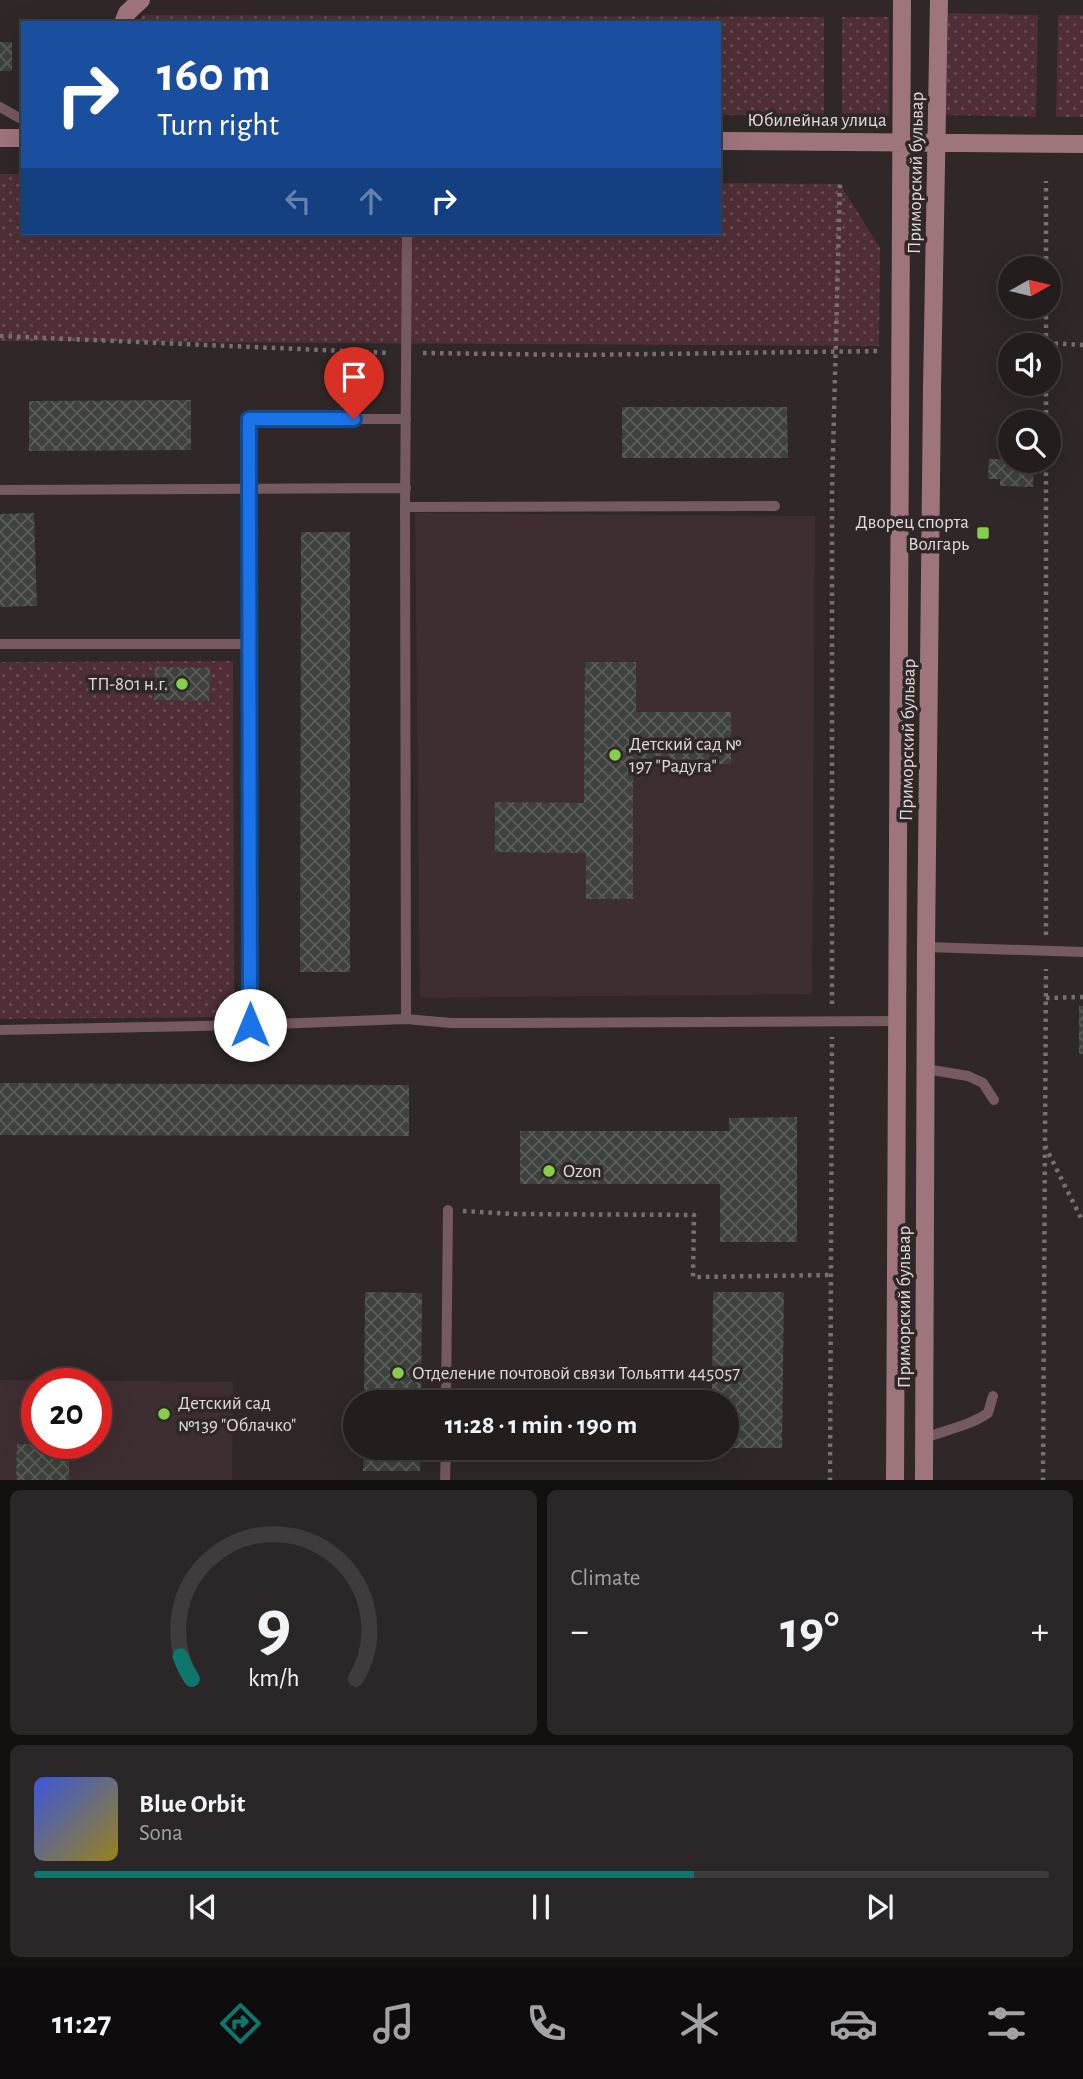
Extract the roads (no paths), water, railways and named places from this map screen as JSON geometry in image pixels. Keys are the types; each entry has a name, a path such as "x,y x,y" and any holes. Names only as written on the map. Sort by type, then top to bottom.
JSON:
{"main road":[{"path":"124,21 127,13 141,0"},
{"path":"895,1480 902,0"},
{"name":"Приморский бульвар","path":"924,1480 926,947 939,0"},
{"path":"0,138 21,138"},
{"name":"Юбилейная улица","path":"721,141 1083,144"}],"lane":[{"path":"0,107 21,119"},
{"path":"407,235 407,1018"},
{"path":"250,1025 249,419 406,419"},
{"path":"0,490 406,488"},
{"path":"405,507 775,506"},
{"path":"0,645 249,644"},
{"path":"926,947 1083,952"},
{"path":"0,1030 250,1025 407,1018 451,1023 897,1021"},
{"path":"926,1069 968,1076 983,1083 994,1100"},
{"path":"446,1390 448,1210"},
{"path":"924,1438 953,1427 974,1423 988,1413 993,1396"},
{"path":"445,1480 446,1460"}],"place":[{"name":"Дворец спорта Волгарь","path":"983,533"},
{"name":"ТП-801 н.г.","path":"182,684"},
{"name":"Детский сад № 197 \"Радуга\"","path":"615,755"},
{"name":"Ozon","path":"549,1171"},
{"name":"Отделение почтовой связи Тольятти 445057","path":"398,1373"},
{"name":"Детский сад №139 \"Облачко\"","path":"164,1414"}]}
